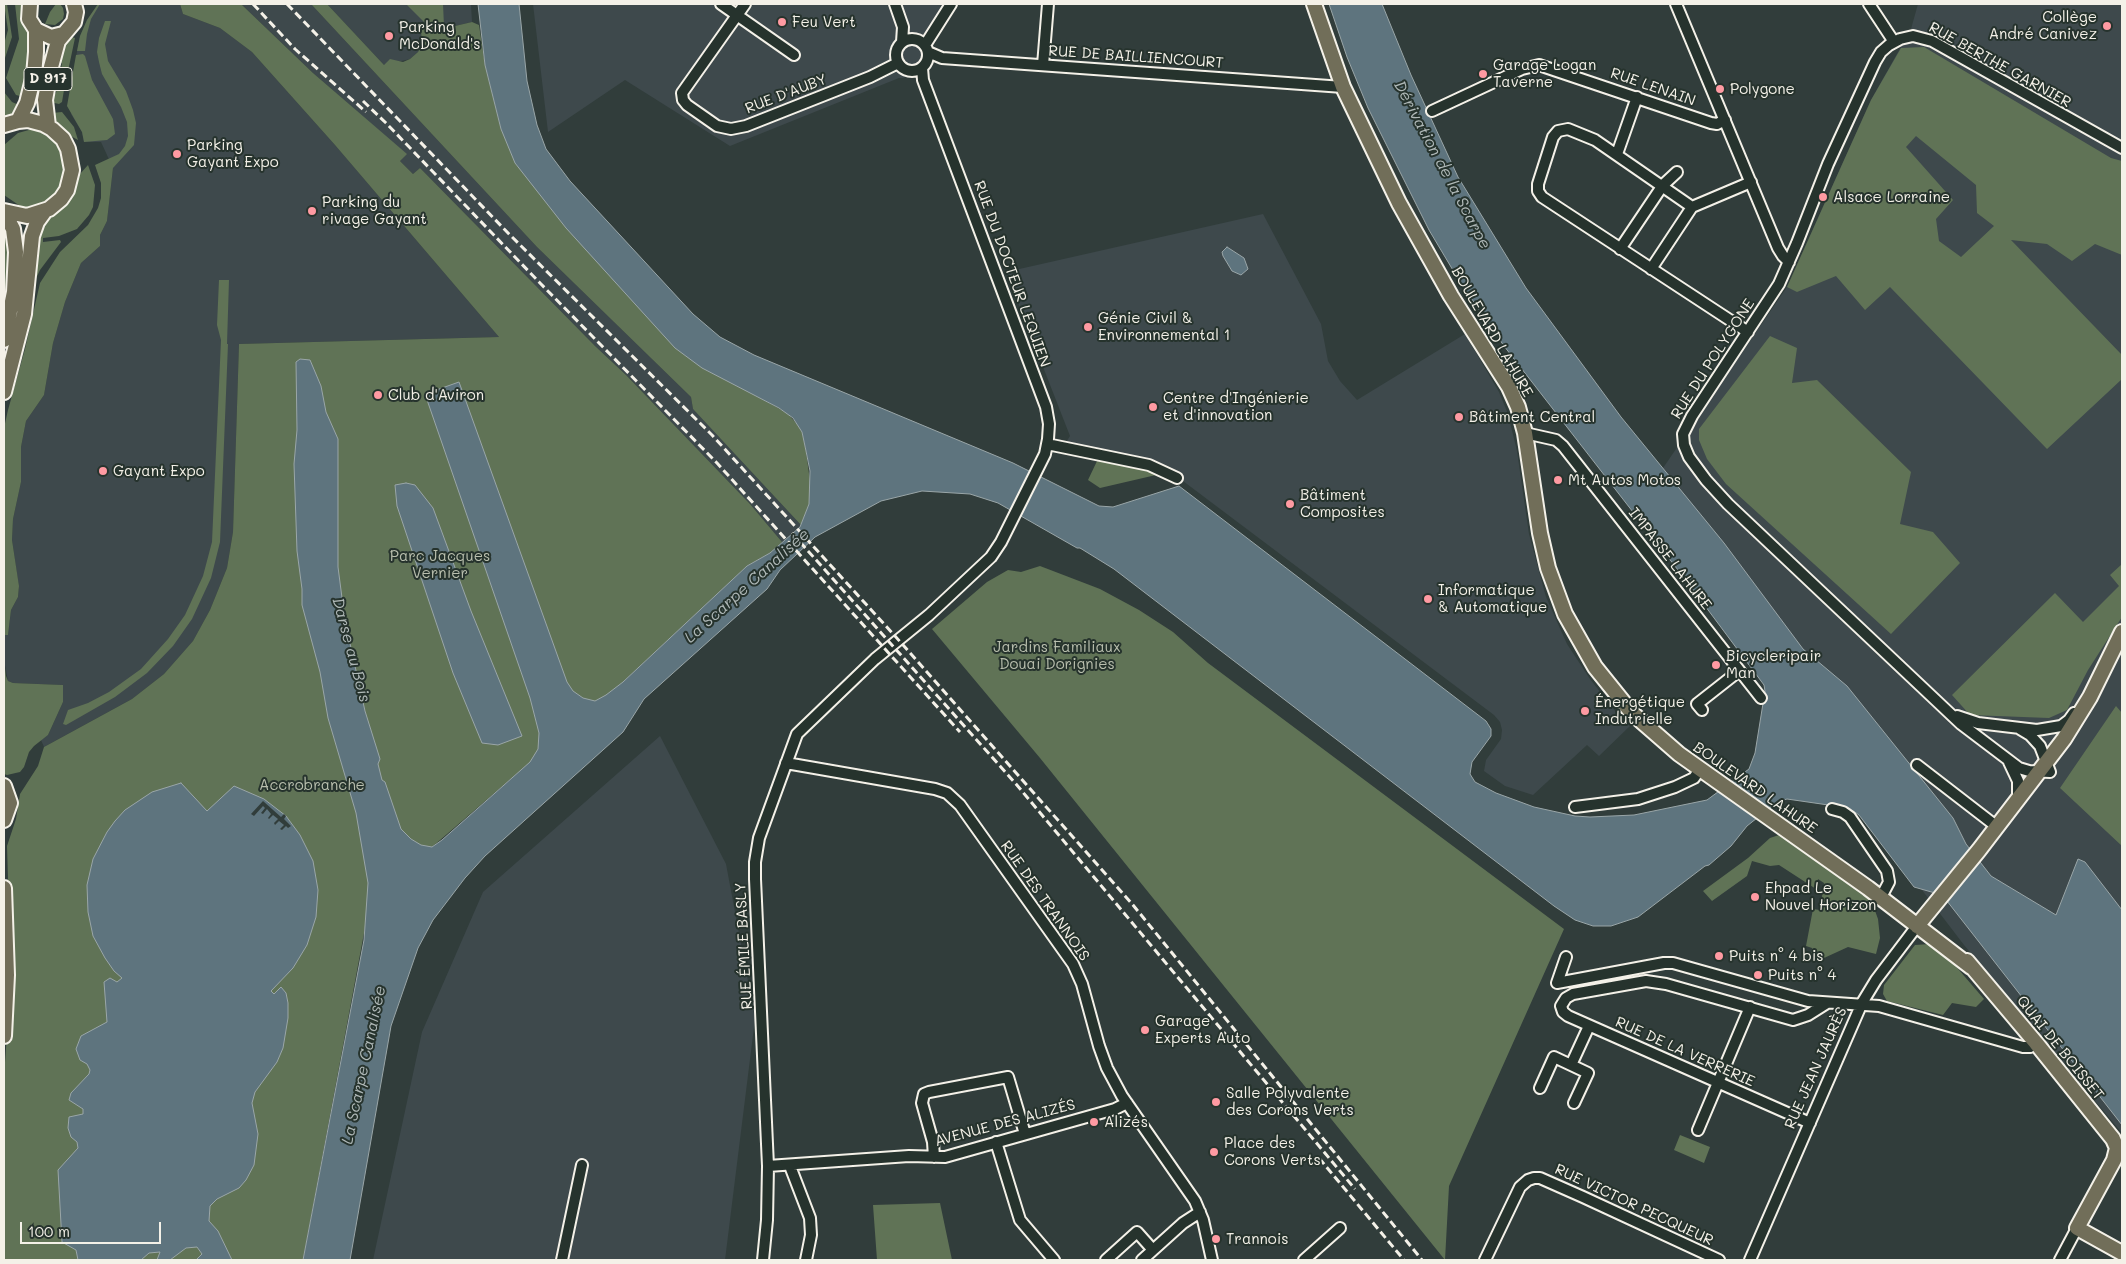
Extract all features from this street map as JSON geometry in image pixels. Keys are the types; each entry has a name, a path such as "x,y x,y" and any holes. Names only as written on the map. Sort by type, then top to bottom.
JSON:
{"main road":[{"name":"BOULEVARD LAHURE","path":"1314,4 1343,87 1414,230 1452,296 1509,387 1518,407 1525,433 1543,549 1557,594 1576,636 1600,674 1632,714 1678,754 1920,924"},
{"path":"29,5 29,19 36,30 47,36 63,34 72,25 77,7"},
{"name":"D 917","path":"18,121 29,98 34,75 36,30"},
{"name":"D 917","path":"48,126 45,112 46,94 54,52 63,34"},
{"path":"4,125 18,121 34,121 48,126 60,135 66,144 72,170 71,180 64,194 58,202 45,211 37,222 32,236 25,306 4,392"},
{"path":"4,211 26,216 45,211"},
{"path":"4,211 13,229 16,252 14,292 4,340"},
{"path":"1982,847 2018,799 2046,769 2079,717 2122,632"},
{"path":"1982,847 2010,818 2086,719 2122,649"},
{"path":"4,786 10,803 4,820"},
{"name":"RUE JEAN JAURÈS","path":"1920,924 1982,847"},
{"path":"4,888 7,974 4,1036"},
{"name":"QUAI DE BOISSET","path":"1920,924 1957,950 2036,1043 2119,1149"},
{"path":"2119,1149 2077,1228 2122,1253"}],"street":[{"path":"721,4 794,55"},
{"path":"737,15 745,4"},
{"path":"895,4 902,20 923,46 927,60 922,68 915,71 908,71 898,63 896,50 904,36 902,20"},
{"path":"923,46 951,4"},
{"path":"1043,65 1048,4"},
{"path":"1676,4 1778,248 1782,256 1789,262 1828,164 1875,62 1881,52 1894,42 1869,4"},
{"name":"RUE D'AUBY","path":"737,15 684,90 682,96 687,105 717,126 737,128 870,78 898,63"},
{"name":"RUE BERTHE GARNIER","path":"1894,42 1913,36 1932,41 2122,148"},
{"path":"902,42 909,39 923,46"},
{"name":"RUE DE BAILLIENCOURT","path":"923,46 942,58 1343,87"},
{"name":"RUE LENAIN","path":"1432,111 1522,69 1535,66 1546,67 1711,123 1717,124 1725,120"},
{"name":"RUE DU DOCTEUR LEQUIEN","path":"868,667 986,562 1000,542 1048,444 1049,424 1046,408 922,80 922,68"},
{"name":"RUE DU DOCTEUR LEQUIEN","path":"908,71 928,93"},
{"path":"1617,154 1637,97"},
{"path":"1692,207 1671,194 1662,185 1617,154 1583,134 1568,129 1558,131 1553,137 1537,188 1542,196 1748,332"},
{"path":"1620,249 1662,185 1678,172"},
{"path":"1651,269 1692,207 1751,182"},
{"name":"RUE DU POLYGONE","path":"1789,262 1774,291 1687,424 1683,439 1689,457 1706,480 1740,516 1965,727 2008,761 2026,771 2046,769"},
{"name":"IMPASSE LAHURE","path":"1525,433 1556,440 1563,446 1761,698"},
{"path":"1048,444 1149,465 1177,478"},
{"name":"RUE ÉMILE BASLY","path":"764,1260 768,1166 755,862 759,838 793,742 800,730 868,667"},
{"path":"1702,710 1697,704 1740,672"},
{"name":"RUE DU POLYGONE","path":"1948,710 1962,718 1978,723 2020,729 2044,730 2066,723 2072,717 2087,692 2101,676"},
{"path":"2020,729 2037,743 2046,769"},
{"name":"RUE DU POLYGONE","path":"2008,761 2018,781 2018,799"},
{"name":"RUE DES TRANNOIS","path":"786,763 936,789 947,793 956,800 1073,964 1082,984 1104,1061 1127,1103 1192,1196 1200,1212 1212,1260"},
{"path":"1917,765 1996,826"},
{"path":"1575,808 1638,799 1675,787 1694,778 1700,769"},
{"path":"1832,809 1840,810 1850,817 1887,871 1889,882 1881,897"},
{"name":"RUE JEAN JAURÈS","path":"1750,1260 1862,1003 1876,980 1920,924"},
{"path":"1566,956 1557,983 1668,963 1793,997 1827,1004 1862,1003 1886,1007 2023,1047 2030,1047 2036,1043"},
{"name":"RUE DE LA VERRERIE","path":"1750,1007 1646,981 1577,993 1564,1000 1561,1006 1564,1014 1589,1026 1718,1084 1810,1122"},
{"path":"1698,1130 1750,1007 1793,1020 1808,1015 1827,1004"},
{"path":"1571,1065 1589,1026"},
{"path":"1540,1088 1554,1057 1588,1073 1574,1103"},
{"path":"934,1157 933,1142 922,1103 924,1094 929,1092 1008,1076 1025,1134"},
{"name":"AVENUE DES ALIZÉS","path":"768,1166 790,1166 909,1156 945,1157 1110,1110 1127,1103"},
{"path":"996,1142 1020,1220 1054,1260"},
{"path":"562,1260 582,1165"},
{"path":"790,1166 810,1218 810,1235 806,1260"},
{"name":"RUE VICTOR PECQUEUR","path":"1485,1260 1522,1184 1537,1178 1719,1260"},
{"path":"1142,1260 1183,1223 1200,1212"},
{"path":"1304,1260 1340,1228"},
{"path":"2061,1260 2077,1228"},
{"path":"1112,1258 1137,1232 1153,1250"}],"shaded area":[{"path":"98,4 180,4 183,14 220,28 252,52 335,145 499,337 239,344 233,532 227,568 210,610 193,641 164,674 132,699 44,747 41,740 48,735 63,702 63,685 13,683 8,681 4,660 4,635 8,635 11,610 18,597 19,587 12,540 13,519 21,482 21,447 26,421 44,395 53,343 65,302 81,263 100,246 100,235 107,221 113,168 101,142 84,142 82,132 71,114 75,62 80,36 87,20"},
{"path":"241,4 311,4 537,247 691,397 693,409 801,525 800,527 782,542 750,504 626,375 595,346 420,168 413,174 400,161 406,154 313,73"},
{"name":"Parking McDonald's","path":"327,4 471,4 472,22 455,26 427,25 421,31 422,43 418,52 410,59 384,65"},
{"path":"533,4 955,4 934,39 928,66 903,78 730,146 625,80 548,132"},
{"path":"1918,4 2122,4 2122,1133 1964,945 1792,720 1637,506 1787,287 1871,100 1911,29"},
{"path":"1263,214 1321,324 1328,361 1340,381 1357,400 1465,334 1499,392 1508,414 1517,451 1529,534 1546,597 1567,644 1590,679 1619,716 1630,726 1599,756 1587,745 1533,795 1505,786 1484,771 1486,760 1501,739 1502,730 1500,722 1494,715 1175,475 1065,444 1070,436 1006,272"},
{"path":"660,736 726,864 755,1019 725,1260 373,1260 422,1032 483,892"}],"green space":[{"path":"4,4 7,4 12,37 4,61 4,44 8,30"},
{"path":"15,4 23,4 25,25 30,34 31,64 24,97 16,95 6,78 19,39"},
{"path":"56,4 60,4 63,8 63,19 55,25 45,24 50,12"},
{"path":"98,4 100,4 91,19 85,51 77,51 80,36 87,20"},
{"name":"Parc Jacques Vernier","path":"180,4 241,4 313,73 407,154 400,161 413,174 420,168 595,346 626,375 750,504 782,542 770,553 747,566 623,682 432,847 367,917 303,1260 4,1260 4,1076 11,979 7,846 16,819 20,794 38,766 44,747 132,699 164,674 193,641 210,610 227,568 233,532 239,344 499,337 335,145 252,52 220,28 183,14"},
{"path":"311,4 327,4 384,65 390,59 403,62 410,59 418,52 422,44 421,31 427,25 406,4 443,4 444,26 455,26 472,22 479,25 485,65 501,129 744,389 787,413 798,425 802,432 806,451 811,489 809,504 801,525 693,409 691,397 537,247"},
{"path":"105,21 111,21 105,44 108,61 126,91 133,110 136,123 134,145 113,168 107,221 100,235 100,246 81,263 65,302 53,343 44,395 26,421 21,447 21,482 13,519 12,540 19,586 18,597 11,610 8,635 4,635 4,428 8,410 25,349 40,283 60,252 88,225 98,208 101,198 101,183 95,165 119,154 125,146 128,136 127,122 121,107 102,74 97,52 99,38"},
{"path":"69,36 75,38 67,76 60,74 62,63 57,62 60,49"},
{"path":"1924,47 2111,158 2122,161 2122,255 2095,244 2072,261 2047,244 2011,240 2122,355 2122,379 2047,449 1890,287 1865,310 1836,276 1797,292 1787,287 1871,100 1901,48","holes":["1916,136 1976,185 1977,213 1994,226 1961,257 1939,241 1936,219 1953,200 1906,147"]},
{"path":"83,54 92,80 113,119 115,134 107,140 84,142 82,132 67,106 76,55"},
{"path":"58,83 65,84 62,102 59,104 50,102 50,96 56,93"},
{"path":"4,92 12,102 21,106 14,114 4,119"},
{"path":"62,112 74,127 78,140 67,134 54,119 52,113"},
{"path":"36,128 53,137 59,145 65,164 65,173 57,191 50,199 33,207 23,208 4,195 4,145 18,133"},
{"path":"88,165 95,185 93,207 77,229 59,236 43,238 43,242 60,240 61,242 40,270 33,285 39,224 72,194 79,175"},
{"path":"4,229 8,230 10,238 8,290 4,318"},
{"path":"219,280 229,280 228,344 220,542 211,578 192,619 173,646 147,673 115,697 66,725 63,724 68,710 88,703 109,692 141,669 168,639 185,615 203,576 212,542 221,340 217,325"},
{"path":"1770,336 1797,348 1792,383 1817,380 1911,472 1900,524 1933,532 1960,563 1891,634 1726,484 1707,459 1699,440 1699,429"},
{"path":"1098,459 1153,470 1156,475 1100,488 1088,480"},
{"path":"2122,564 2122,617 2088,670 2067,710 2049,718 1970,715 1952,695 2055,593 2083,622 2119,586 2110,575"},
{"name":"Jardins Familiaux Douai Dorignies","path":"1040,566 1100,589 1139,610 1173,632 1208,663 1564,929 1449,1186 1445,1260 1040,758 932,629 987,582 1008,570 1021,572"},
{"path":"4,660 8,681 13,683 63,685 63,702 48,735 29,752 24,767 20,772 7,775 4,774"},
{"path":"2116,706 2122,713 2122,846 2060,788"},
{"path":"1782,834 1870,897 1878,919 1880,938 1876,954 1848,947 1824,958 1811,958 1812,948 1806,946 1813,909 1820,910 1824,883 1818,879 1816,889 1779,865 1770,866 1752,861 1747,876 1712,901 1703,891 1748,858 1770,838"},
{"path":"1930,944 1953,963 1984,999 1976,1007 1952,1003 1943,1015 1887,1001 1883,994 1884,985 1915,945"},
{"path":"1680,1135 1710,1147 1704,1163 1674,1150"},
{"path":"940,1203 952,1260 877,1260 873,1205"}],"water":[{"path":"478,4 519,4 527,81 537,125 546,149 570,181 693,314 720,337 754,355 1013,463 1099,506 1113,507 1179,486 1486,721 1491,729 1491,736 1472,762 1470,774 1475,782 1496,793 1534,807 1575,816 1590,817 1634,815 1707,800 1749,769 1755,753 1765,691 1764,685 1685,579 1504,346 1460,282 1429,230 1368,108 1347,57 1329,4 1382,4 1411,75 1458,177 1526,288 1621,417 1724,543 1803,649 1847,686 1953,818 1966,844 1991,876 2056,915 2078,859 2085,862 2122,910 2122,1125 1947,901 1935,893 1914,887 1859,815 1849,808 1787,799 1777,802 1747,826 1731,846 1709,865 1705,866 1638,917 1611,926 1593,926 1575,920 1554,906 1114,569 998,503 970,494 922,491 881,501 815,537 780,570 767,589 644,699 623,732 485,856 465,878 433,920 418,948 391,1026 350,1260 303,1260 364,940 368,883 356,813 328,718 320,672 302,605 297,551 294,464 297,430 296,362 300,359 310,360 321,386 326,412 338,439 338,567 345,621 365,711 380,759 378,764 382,780 385,782 401,829 411,839 421,845 432,847 442,840 530,762 538,749 539,733 530,698 425,394 459,382 567,682 573,691 583,698 595,701 623,682 747,566 770,553 800,527 809,504 810,471 802,432 793,418 779,408 702,368 675,348 566,228 515,163 501,129 485,65"},
{"path":"1227,247 1244,258 1248,269 1241,275 1232,271 1223,256 1222,252"},
{"path":"406,483 415,485 433,508 471,611 522,736 498,745 482,743 453,673 397,506 395,485"},
{"path":"181,783 207,811 234,786 264,799 286,816 300,835 313,861 318,890 316,917 307,945 293,968 271,991 274,994 281,987 286,993 288,1018 283,1048 277,1062 255,1092 252,1103 258,1134 254,1165 239,1188 217,1199 210,1206 209,1221 218,1231 232,1260 196,1260 202,1254 197,1247 186,1248 170,1260 157,1260 160,1252 149,1253 141,1260 78,1260 76,1250 62,1242 58,1170 78,1148 77,1142 71,1137 68,1128 69,1117 83,1114 83,1109 69,1100 71,1093 89,1074 90,1070 87,1064 80,1060 76,1049 81,1036 107,1022 104,982 110,978 117,982 122,978 114,971 105,958 93,936 88,912 87,885 93,859 107,832 125,810 152,792"}],"pier":[{"path":"263,801 281,817 284,814 286,816 284,819 291,826 280,829 284,825 279,821 275,825 274,823 278,819 273,815 269,819 271,814 267,809 263,814 261,813 265,808 263,806 254,816 251,814"}],"railway":[{"path":"253,4 295,49 366,112"},
{"path":"287,4 509,234 712,435 895,636 1133,905 1422,1260"},
{"path":"363,101 717,463 960,732"},
{"path":"792,533 1016,784 1355,1189"},
{"path":"1319,1158 1404,1260"}],"place":[{"name":"Feu Vert","path":"782,22"},
{"name":"Collège André Canivez","path":"2107,26"},
{"name":"Parking McDonald's","path":"389,36"},
{"name":"Garage Logan Taverne","path":"1483,74"},
{"name":"Polygone","path":"1720,89"},
{"name":"Parking Gayant Expo","path":"177,154"},
{"name":"Alsace Lorraine","path":"1823,197"},
{"name":"Parking du rivage Gayant","path":"312,211"},
{"name":"Génie Civil & Environnemental 1","path":"1088,327"},
{"name":"Club d'Aviron","path":"378,395"},
{"name":"Centre d'Ingénierie et d'innovation","path":"1153,407"},
{"name":"Bâtiment Central","path":"1459,417"},
{"name":"Gayant Expo","path":"103,471"},
{"name":"Mt Autos Motos","path":"1558,480"},
{"name":"Bâtiment Composites","path":"1290,504"},
{"name":"Informatique & Automatique","path":"1428,599"},
{"name":"Bicycleripair Man","path":"1716,665"},
{"name":"Énergétique Indutrielle","path":"1585,711"},
{"name":"Ehpad Le Nouvel Horizon","path":"1755,897"},
{"name":"Puits n° 4 bis","path":"1719,956"},
{"name":"Puits n° 4","path":"1758,975"},
{"name":"Garage Experts Auto","path":"1145,1030"},
{"name":"Salle Polyvalente des Corons Verts","path":"1216,1102"},
{"name":"Alizés","path":"1094,1122"},
{"name":"Place des Corons Verts","path":"1214,1152"},
{"name":"Trannois","path":"1216,1239"}],"water label":[{"name":"Dérivation de la Scarpe","path":"1442,165"},
{"name":"La Scarpe Canalisée","path":"747,586"},
{"name":"Darse au Bois","path":"351,650"},
{"name":"La Scarpe Canalisée","path":"364,1065"}],"park label":[{"name":"Accrobranche","path":"312,785"}]}
